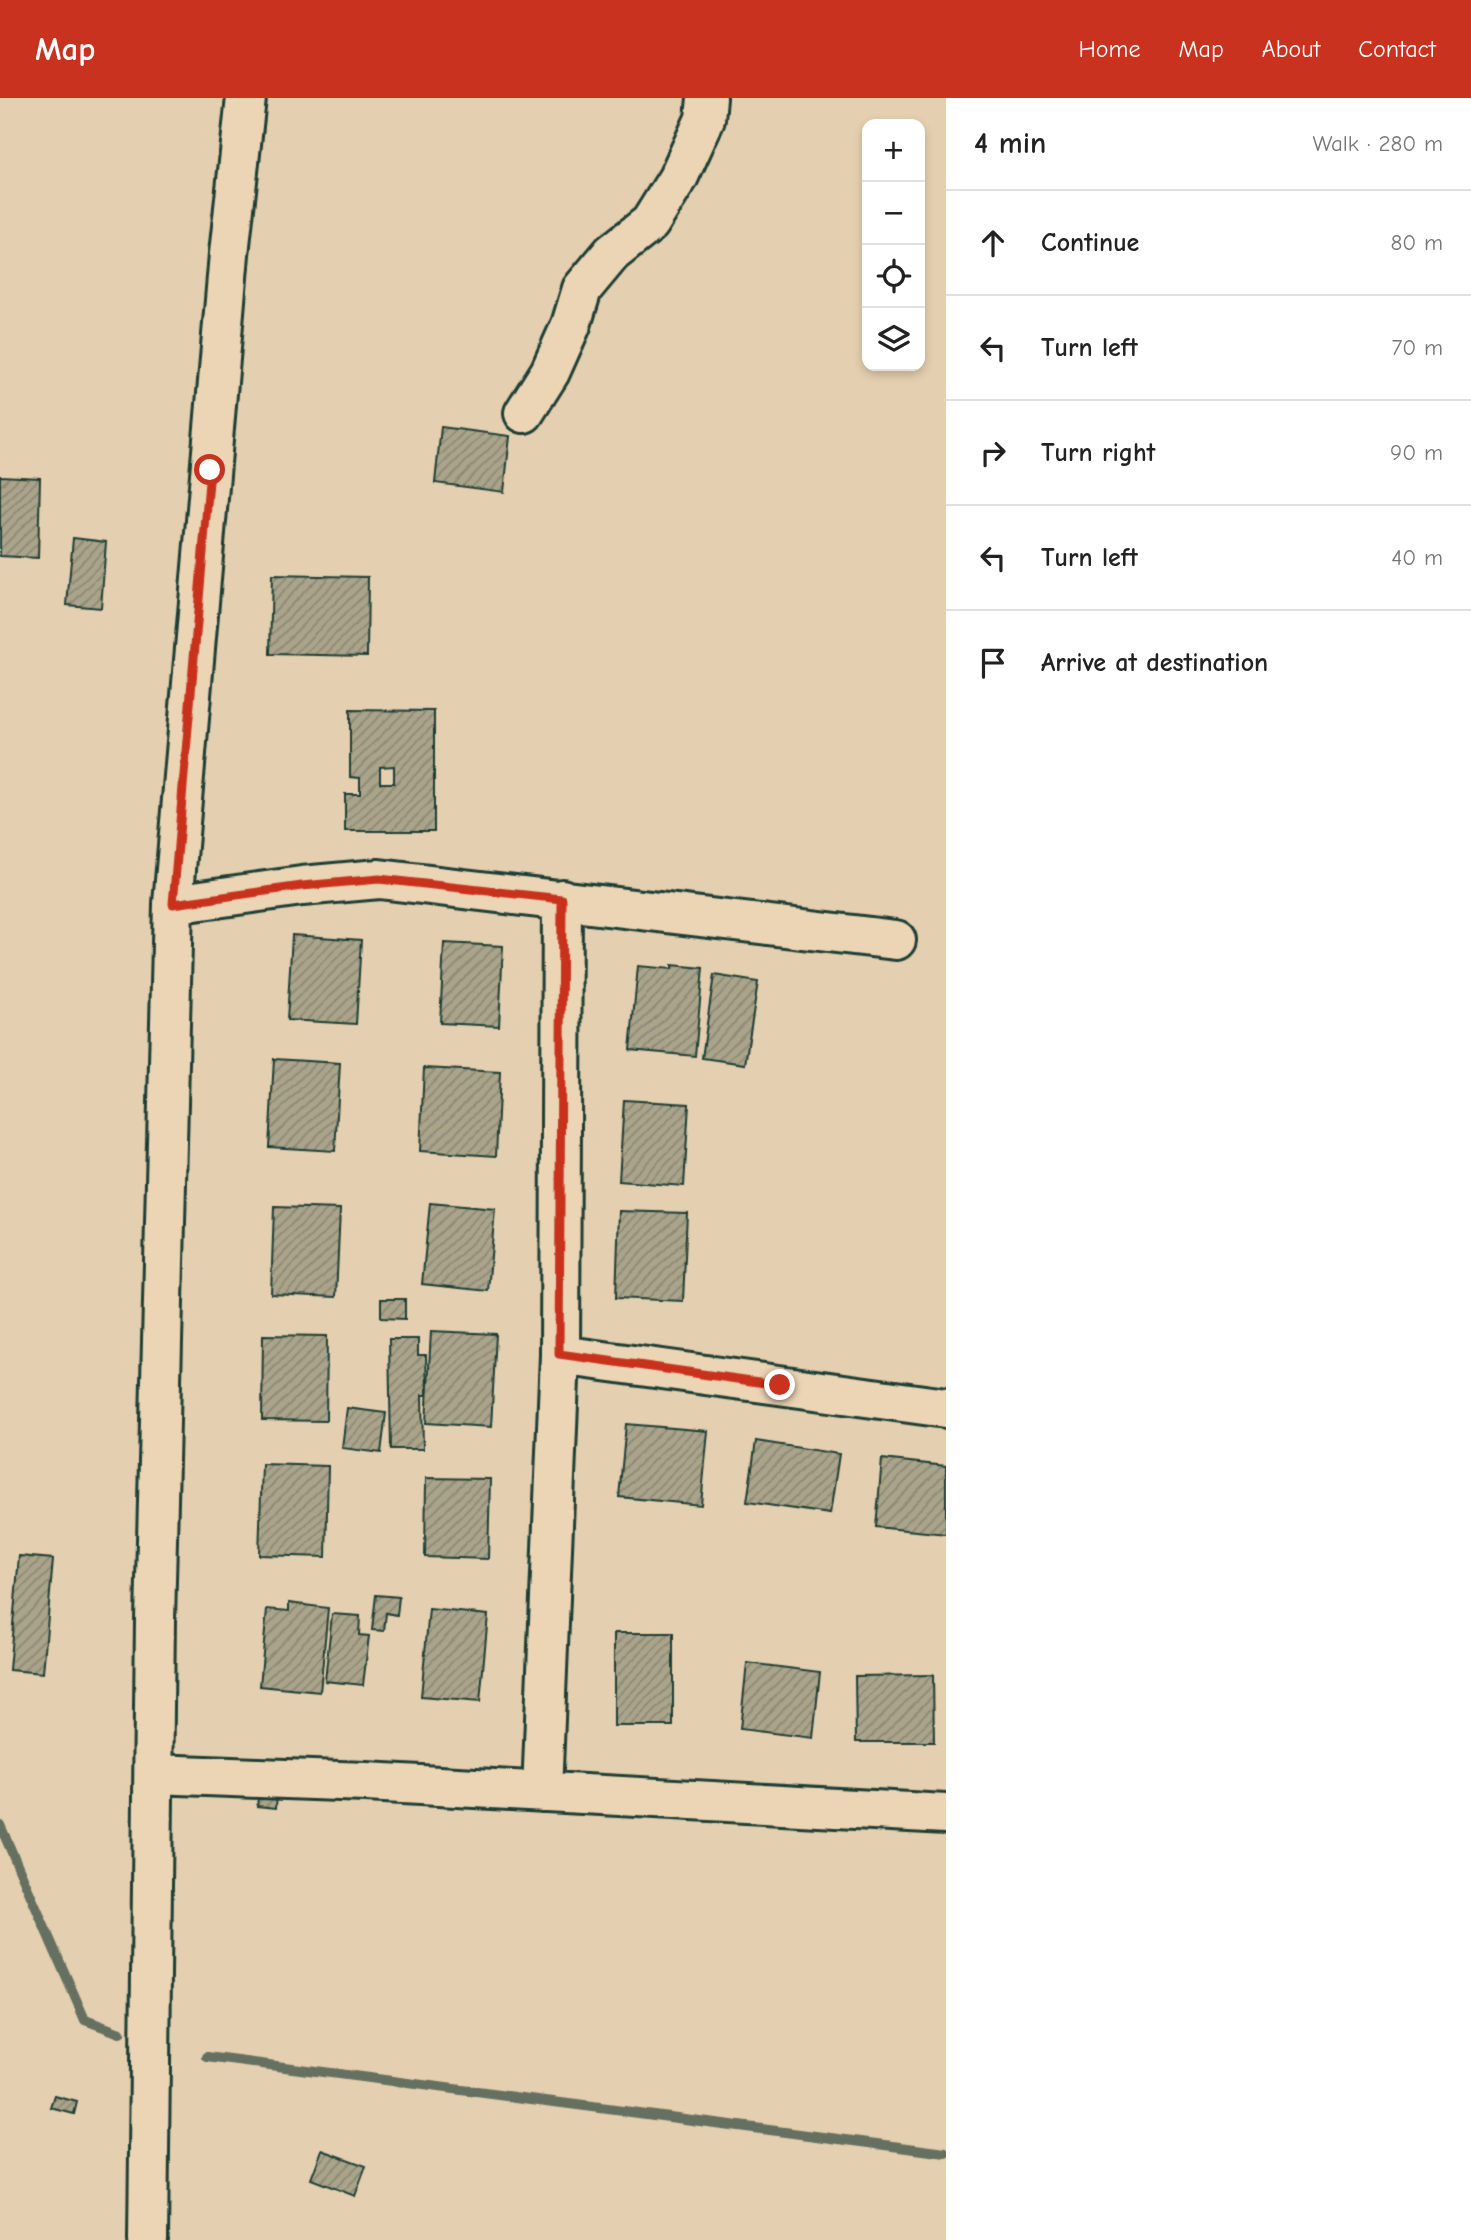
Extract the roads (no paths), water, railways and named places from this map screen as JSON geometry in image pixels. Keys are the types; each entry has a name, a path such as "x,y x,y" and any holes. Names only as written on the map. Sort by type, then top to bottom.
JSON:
{"street":[{"path":"148,2240 154,1774 173,904 229,254 246,98"},
{"path":"524,413 550,372 571,325 582,289 612,253 650,223 678,178 705,120 707,98"},
{"path":"173,904 302,886 379,879 896,940"},
{"path":"542,1792 559,1354 562,899"},
{"path":"559,1354 946,1408"},
{"path":"154,1774 946,1814"}],"waterway":[{"path":"0,1825 85,2020 120,2033"},
{"path":"207,2057 946,2153"}]}
